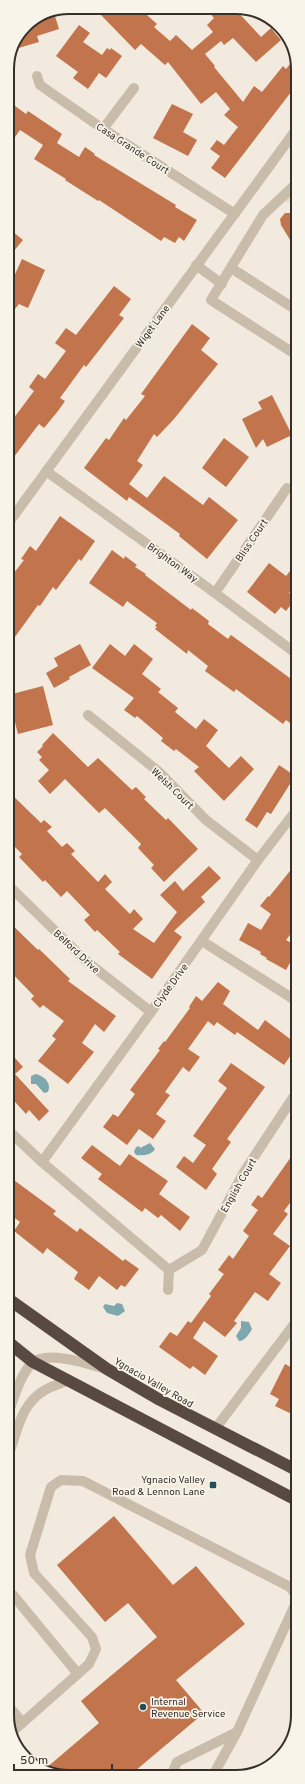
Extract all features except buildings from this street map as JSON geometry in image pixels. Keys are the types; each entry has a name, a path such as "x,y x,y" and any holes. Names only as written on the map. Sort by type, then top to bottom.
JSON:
{"highway":[{"name":"Ygnacio Valley Road","path":"14,1303 107,1369 215,1429 291,1467"},
{"path":"14,1347 33,1362 291,1497"}],"street":[{"name":"Casa Grande Court","path":"37,76 40,85 103,129 235,214"},
{"path":"103,129 134,88"},
{"name":"Wiget Lane","path":"14,515 291,137"},
{"path":"291,189 263,215 211,300 291,351"},
{"path":"196,265 222,284"},
{"path":"231,268 291,307"},
{"name":"Brighton Way","path":"46,471 291,650"},
{"name":"Bliss Court","path":"215,593 287,488"},
{"name":"Welsh Court","path":"88,715 158,772 206,820 258,860"},
{"name":"Clyde Drive","path":"42,1162 202,941 258,860 291,817"},
{"name":"Belford Drive","path":"14,891 86,961 151,1012"},
{"path":"202,941 291,998"},
{"name":"English Court","path":"169,1270 202,1250 244,1172 291,1101"},
{"path":"14,1136 42,1162 169,1270 168,1290"},
{"path":"215,1429 291,1327"},
{"path":"14,1397 22,1376 33,1362 46,1358 74,1359 107,1369"},
{"path":"14,1440 28,1403 44,1390 68,1380"},
{"path":"16,1728 89,1664 96,1650 92,1637 34,1573 30,1555 51,1487 61,1480 83,1481 291,1588"},
{"path":"14,1596 78,1674"},
{"path":"216,1770 237,1732 291,1613"},
{"path":"14,1712 22,1722"},
{"path":"174,1770 177,1762 237,1732"}],"shaded area":[{"path":"291,194 291,204 289,201 287,203 285,199"}],"water":[{"path":"36,1074 42,1076 48,1083 48,1092 44,1093 36,1084 31,1084 31,1076"},
{"path":"150,1143 155,1149 152,1153 147,1155 136,1155 134,1152 136,1147 139,1146 140,1148"},
{"path":"117,1303 122,1304 125,1311 118,1316 107,1313 103,1307 105,1304 114,1306"},
{"path":"241,1321 249,1322 252,1329 245,1339 239,1341 236,1336 241,1328"}],"place":[{"name":"Ygnacio Valley Road & Lennon Lane","path":"213,1485"},
{"name":"Internal Revenue Service","path":"143,1707"}]}
